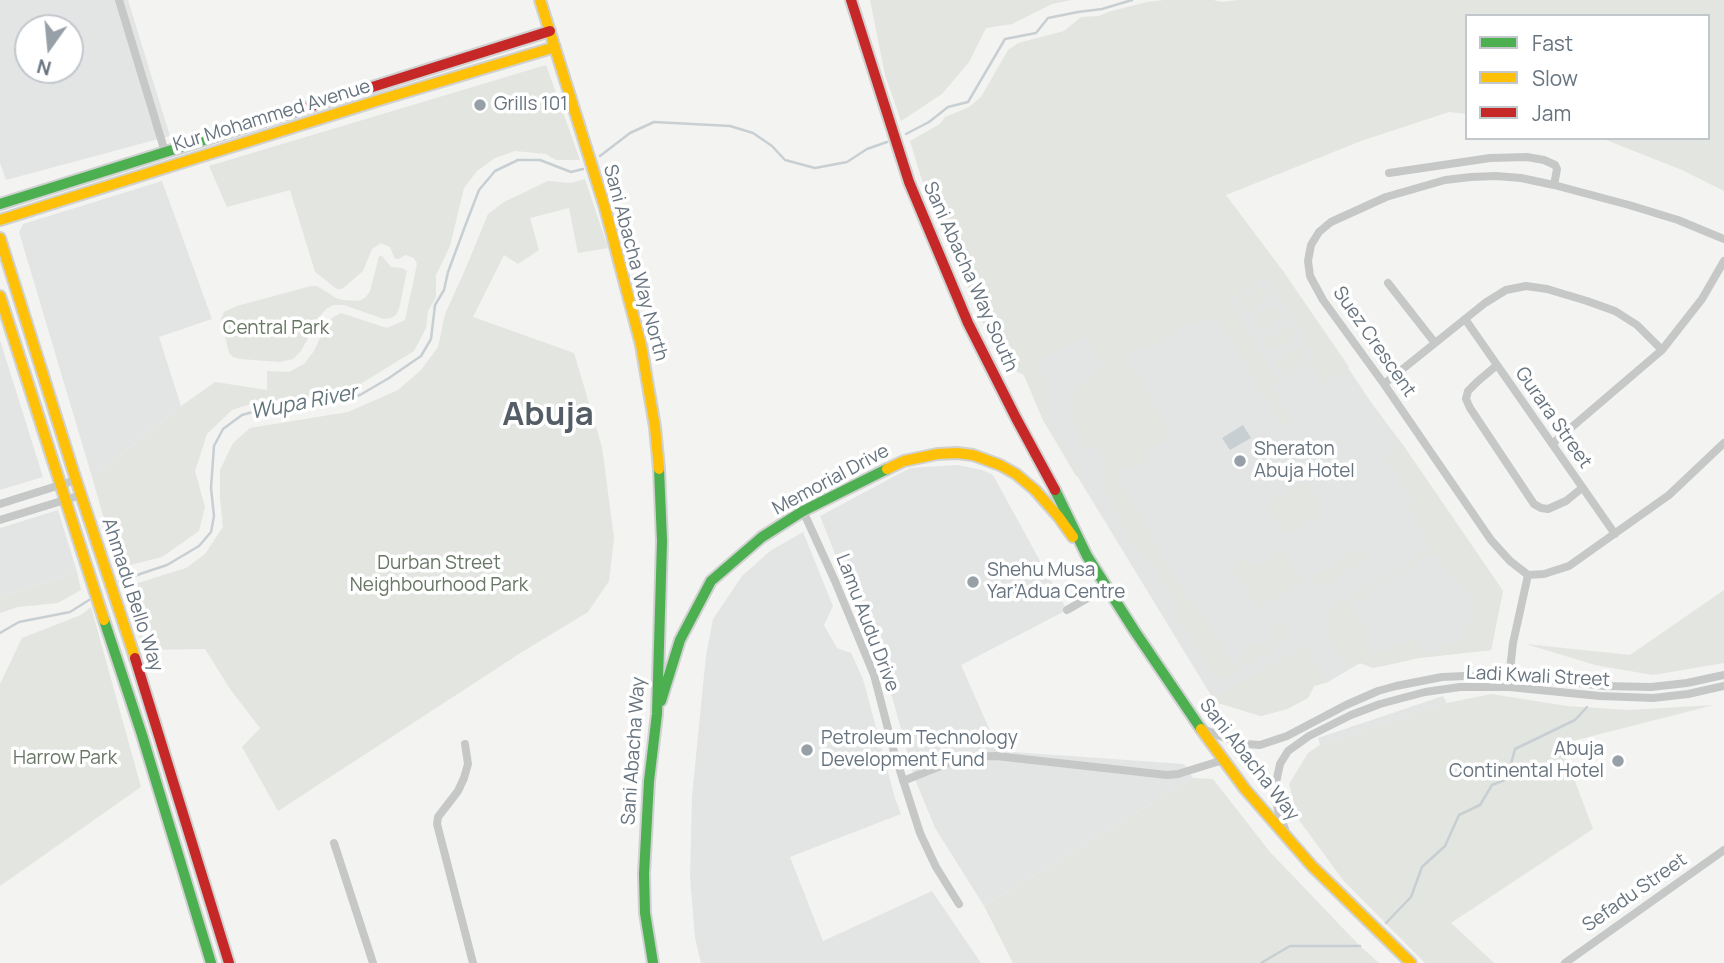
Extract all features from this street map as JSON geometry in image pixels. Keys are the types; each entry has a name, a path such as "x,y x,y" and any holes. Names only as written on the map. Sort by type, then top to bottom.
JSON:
{"main road":[{"name":"Sani Abacha Way North","path":"540,0 605,208 641,345 659,461 662,541"},
{"name":"Sani Abacha Way South","path":"851,0 909,182 968,323 1087,556"},
{"name":"Kur Mohammed Avenue","path":"0,204 550,31"},
{"name":"Kur Mohammed Avenue","path":"0,220 555,47"},
{"name":"Ahmadu Bello Way","path":"0,238 229,963"},
{"name":"Ahmadu Bello Way","path":"0,296 183,866 211,963"},
{"name":"Memorial Drive","path":"657,714 680,640 711,581 762,537 803,511 904,461 957,453 1000,465 1035,490 1087,556"},
{"name":"Sani Abacha Way","path":"653,963 645,913 643,874 649,781 657,714 662,541"},
{"name":"Sani Abacha Way","path":"1087,556 1199,727 1245,789 1312,866 1411,963"}],"street":[{"path":"119,0 165,152"},
{"path":"1389,173 1490,158 1527,157 1555,165 1557,169 1554,185"},
{"name":"Suez Crescent","path":"1528,575 1510,561 1491,540 1324,300 1310,276 1308,261 1311,245 1319,232 1331,222 1386,197 1446,180 1496,176 1554,185 1666,216 1724,239"},
{"path":"1552,444 1662,350 1702,299 1724,261"},
{"path":"1388,283 1435,343"},
{"path":"1384,384 1485,303 1506,290 1526,286 1615,311 1637,325 1662,350"},
{"name":"Gurara Street","path":"1465,319 1615,534"},
{"path":"1497,365 1468,391 1466,399 1534,504 1541,509 1548,509 1566,501 1582,488"},
{"path":"1509,687 1513,643 1528,575 1544,574 1569,566 1669,495 1724,443"},
{"path":"0,504 76,480"},
{"path":"0,520 81,495"},
{"name":"Lamu Audu Drive","path":"803,511 874,675 902,781 920,833 936,867 959,904"},
{"path":"1067,610 1107,587"},
{"name":"Ladi Kwali Street","path":"1199,727 1225,738 1260,745 1287,736 1346,705 1396,685 1442,677 1509,674 1604,686 1651,687 1724,675"},
{"name":"Ladi Kwali Street","path":"1288,839 1274,792 1280,764 1288,751 1309,736 1351,715 1397,698 1460,687 1509,687 1653,698 1724,687"},
{"path":"465,744 468,764 464,778 458,791 438,817 437,824 473,963"},
{"path":"902,781 971,757 996,756 1167,775 1223,760"},
{"path":"334,843 373,963"},
{"name":"Sefadu Street","path":"1565,963 1723,852"}],"shaded area":[{"path":"0,0 128,0 170,136 6,180 0,163"},
{"path":"162,181 212,319 159,337 181,406 92,477 19,232 23,224"},
{"name":"Sheraton Abuja Hotel","path":"1283,271 1503,591 1491,650 1419,658 1373,668 1360,663 1328,682 1314,686 1308,698 1287,709 1261,716 1215,702 1043,420 1024,375 1073,282"},
{"path":"0,340 43,477 0,490"},
{"path":"1243,425 1251,438 1230,450 1222,438"},
{"path":"958,465 993,475 1067,610 961,665 999,751 1184,764 1193,778 984,906 935,828 914,777 893,700 820,516 910,468"},
{"path":"58,510 77,572 0,597 0,528"},
{"path":"803,532 833,606 824,625 837,648 851,653 863,679 901,814 790,857 823,941 932,891 981,963 701,963 695,938 690,877 692,796 706,655 713,619 742,576 770,551"},
{"path":"1443,696 1447,703 1320,745 1318,738"}],"green space":[{"path":"870,0 1071,0 1052,4 1012,24 986,28 969,62 942,94 901,121 885,75"},
{"path":"1164,0 1724,0 1724,191 1682,170 1606,140 1710,140 1710,14 1465,14 1465,114 1449,112 1361,141 1226,195 1283,271 1349,367 1326,383 1309,364 1272,386 1293,423 1284,429 1215,315 1199,325 1196,321 1143,352 1139,347 1125,356 1171,431 1167,440 1145,452 1150,461 1133,471 1129,464 1115,472 1153,536 1150,538 1189,602 1193,600 1233,665 1247,657 1242,648 1256,640 1261,648 1276,640 1268,627 1279,621 1290,639 1221,680 1216,678 1174,611 1179,607 1142,548 1136,550 1102,487 1107,464 1096,444 1085,449 1068,414 1075,389 1081,382 1104,368 1086,337 1035,363 1043,378 1043,405 1048,419 1081,473 1076,476 1043,420 1024,375 1001,365 921,177 910,141 940,124 945,117 969,107 981,97 1008,50 1018,43 1064,31 1081,17 1099,16","holes":["1268,277 1316,357 1277,381 1229,301"]},
{"path":"546,65 580,160 556,160 546,154 515,151 495,158 477,171 464,188 450,246 436,275 436,297 428,311 426,328 414,351 354,388 329,398 257,402 232,410 207,434 195,471 205,507 199,531 162,557 118,568 92,477 215,382 267,390 267,371 289,372 304,364 314,351 326,325 341,313 387,328 405,320 417,264 414,258 405,255 395,259 390,247 381,243 372,249 363,271 342,289 337,289 315,272 290,190 227,207 209,166"},
{"name":"Durban Street Neighbourhood Park","path":"585,179 608,248 578,253 569,208 530,218 539,250 518,264 504,255 473,317 574,353 602,447 614,538 609,581 588,612 278,811 242,747 260,728 230,689 205,649 144,650 122,588 186,568 205,554 223,527 220,470 233,443 250,428 348,412 398,390 421,370 438,347 445,314 488,214 504,202 548,181 571,183"},
{"name":"Central Park","path":"379,256 391,267 407,271 396,315 384,319 344,305 333,305 321,315 301,351 293,359 280,362 240,359 229,353 221,319 224,312 311,286 317,286 342,300 359,301 370,291"},
{"path":"1265,285 1272,296 1246,312 1239,300"},
{"path":"1276,305 1283,316 1258,331 1251,320"},
{"path":"1288,326 1295,338 1270,353 1263,342"},
{"path":"1300,346 1307,357 1282,372 1275,361"},
{"path":"1403,445 1503,591 1491,650 1419,658 1373,668 1360,663 1347,670 1326,636 1326,617 1335,606 1387,575 1390,579 1350,605 1366,626 1370,655 1416,638 1425,654 1466,639 1472,595 1432,554 1396,575 1394,571 1429,548 1408,504 1413,501 1385,456"},
{"path":"1304,482 1323,512 1285,535 1265,505"},
{"path":"1362,547 1369,559 1319,588 1312,576"},
{"path":"1283,549 1303,581 1257,609 1235,571 1231,573 1228,569 1246,558 1252,568"},
{"path":"77,572 81,590 58,603 18,607 0,613 0,597"},
{"path":"1724,590 1724,663 1653,675 1595,665 1526,644 1630,655"},
{"name":"Harrow Park","path":"91,607 141,787 0,886 0,684 22,638 81,615"},
{"path":"1300,647 1307,650 1328,682 1314,686 1308,698 1287,709 1261,716 1215,702 1212,697 1292,655"},
{"path":"1491,694 1567,706 1629,710 1714,705 1561,744 1593,829 1451,923 1494,963 1425,963 1343,880 1299,820 1289,784 1308,753 1320,745 1447,703"},
{"path":"1193,778 1213,779 1270,852 1379,963 1013,963 984,906"}],"waterway":[{"name":"Wupa River","path":"906,134 929,122 948,107 968,102 1005,39 1036,33 1048,18 1102,9 1132,0"},
{"name":"Wupa River","path":"600,156 630,133 654,122 730,126 753,133 772,146 785,160 815,168 847,162 867,149 887,142"},
{"name":"Wupa River","path":"119,581 167,565 199,546 211,532 214,516 211,488 214,446 223,429 242,415 263,409 333,402 360,395 421,356 431,339 435,305 444,290 448,272 479,190 495,171 518,160 540,160 571,172 583,169"},
{"name":"Wupa River","path":"0,633 19,622 70,612 89,600"},
{"path":"1386,923 1411,897 1422,867 1445,846 1459,815 1480,805 1492,785 1507,779 1515,749 1575,720 1587,707"},
{"path":"1261,963 1290,946 1360,946"}],"traffic: fast":[{"path":"0,204 277,117"},
{"path":"653,963 645,913 644,874 649,781 657,714 662,541 659,469"},
{"path":"661,701 680,640 711,581 762,537 803,511 887,469"},
{"path":"1055,490 1087,556 1201,729"},
{"path":"104,620 211,963"}],"traffic: slow":[{"path":"540,0 605,208 641,345 659,469"},
{"path":"0,220 555,47"},
{"path":"0,238 135,658"},
{"path":"0,296 104,620"},
{"path":"887,469 904,461 937,454 973,455 1016,474 1035,490 1073,537"},
{"path":"1201,729 1245,789 1312,866 1411,963"}],"traffic: jam":[{"path":"851,0 909,182 968,323 1055,490"},
{"path":"277,117 550,31"},
{"path":"135,658 229,963"}],"place":[{"name":"Grills 101","path":"480,105"},
{"name":"Sheraton Abuja Hotel","path":"1240,461"},
{"name":"Shehu Musa Yar’Adua Centre","path":"973,582"},
{"name":"Petroleum Technology Development Fund","path":"807,750"},
{"name":"Abuja Continental Hotel","path":"1618,761"}],"district":[{"name":"Abuja","path":"548,416"}]}
